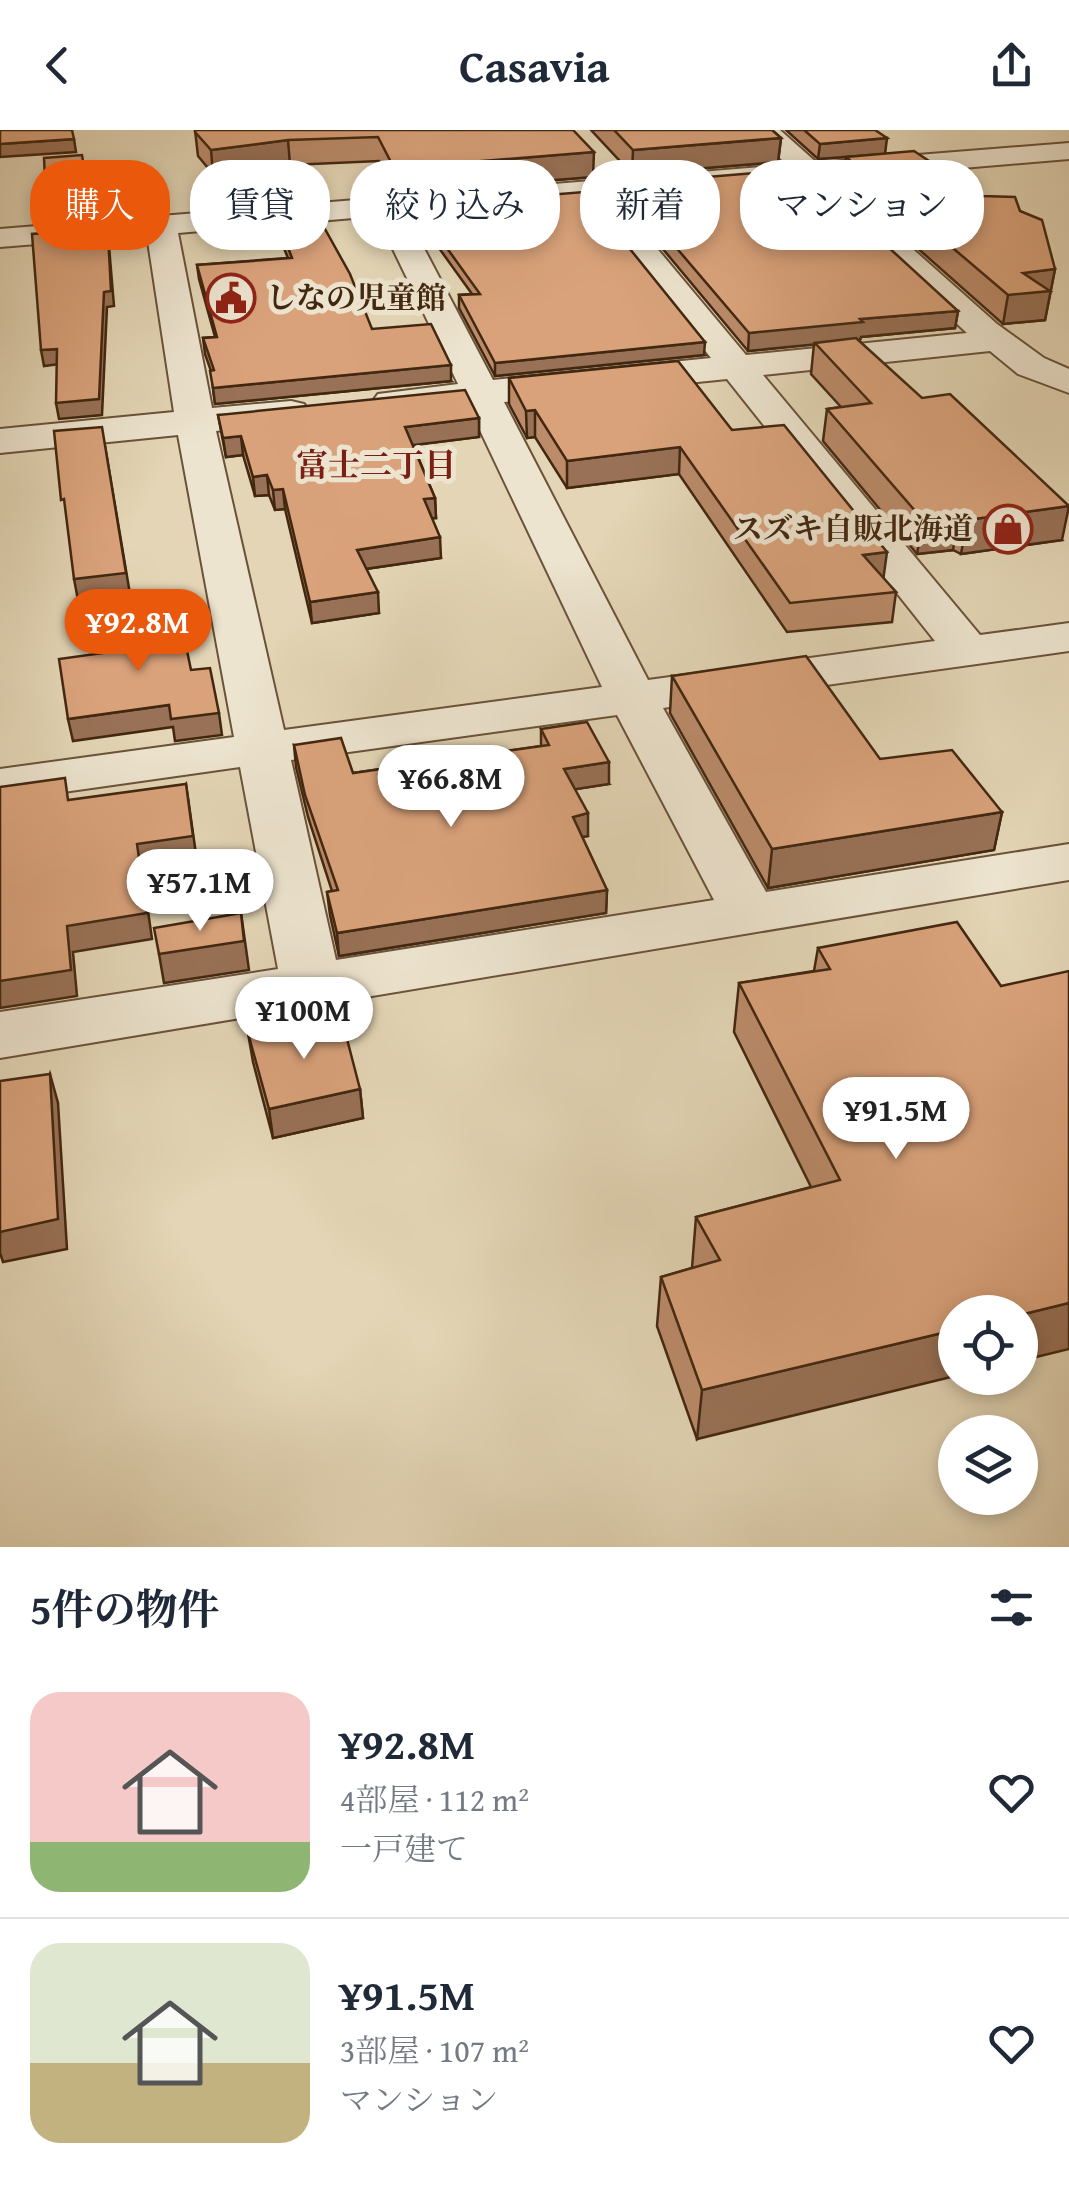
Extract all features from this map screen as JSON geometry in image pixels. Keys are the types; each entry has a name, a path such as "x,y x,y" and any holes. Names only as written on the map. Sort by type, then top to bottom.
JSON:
{"street":[{"path":"764,130 798,160"},
{"path":"953,160 1069,151"},
{"path":"170,224 350,210"},
{"path":"0,238 30,236"},
{"path":"165,250 195,422 312,985"},
{"path":"409,250 632,697 750,914"},
{"path":"655,250 737,366 968,651"},
{"path":"898,250 998,340 1032,366 1069,382"},
{"path":"365,404 998,340"},
{"path":"0,442 327,408"},
{"path":"0,784 1069,637"},
{"path":"0,1035 1069,862"}],"building":[{"path":"0,130 72,130 74,139 0,144"},
{"path":"573,130 594,152 494,160 390,160 378,137 288,140 211,150 195,132"},
{"path":"614,130 772,130 781,138 633,150"},
{"path":"804,130 875,130 887,138 820,144"},
{"path":"914,151 928,160 850,160 846,157"},
{"path":"82,155 83,160 44,160"},
{"path":"740,174 740,250 891,250 958,311 749,333 678,250 720,250 720,176"},
{"path":"580,192 580,250 631,250 705,342 495,363 459,295 480,294 448,250 560,250 560,194"},
{"path":"984,196 1015,197 1020,211 1042,220 1055,269 1023,273 1050,291 1008,295 955,250 984,250"},
{"path":"330,238 350,274 372,329 431,324 451,365 213,388 210,371 214,370 203,338 217,337 197,265 292,258 289,250 330,250"},
{"path":"33,250 109,250 111,291 104,292 99,399 56,403 57,349 41,350"},
{"path":"856,338 922,398 950,394 1069,506 967,520 959,515 923,520 827,409 871,403 815,343"},
{"path":"678,361 732,430 784,425 887,552 863,555 896,592 790,603 680,447 567,461 535,410 526,411 509,378"},
{"path":"465,390 479,418 405,427 435,498 424,499 440,537 357,550 378,592 310,602 283,489 273,490 267,475 253,477 241,436 223,438 218,415"},
{"path":"102,427 126,573 74,579 54,431"},
{"path":"180,617 191,670 210,668 219,713 171,719 169,705 68,719 59,659 103,653 100,627"},
{"path":"806,656 880,759 952,750 1002,812 772,849 672,676"},
{"path":"587,722 609,762 564,769 588,813 573,817 607,890 337,933 327,892 338,890 305,795 294,745 341,738 353,773 549,745 541,729"},
{"path":"65,778 68,800 186,784 193,836 137,844 147,913 67,926 71,970 0,981 0,787"},
{"path":"241,913 244,941 159,954 154,928"},
{"path":"957,922 1001,986 1069,971 1069,1303 1038,1311 1038,1295 938,1295 938,1334 702,1390 661,1277 720,1260 696,1217 840,1180 739,983 830,969 818,948"},
{"path":"341,1016 360,1089 269,1109 248,1033"},
{"path":"50,1074 58,1219 0,1232 0,1081"}],"place":[{"name":"しなの児童館","path":"231,298"},
{"name":"スズキ自販北海道","path":"1008,529"}],"district":[{"name":"富士二丁目","path":"376,465"}]}
